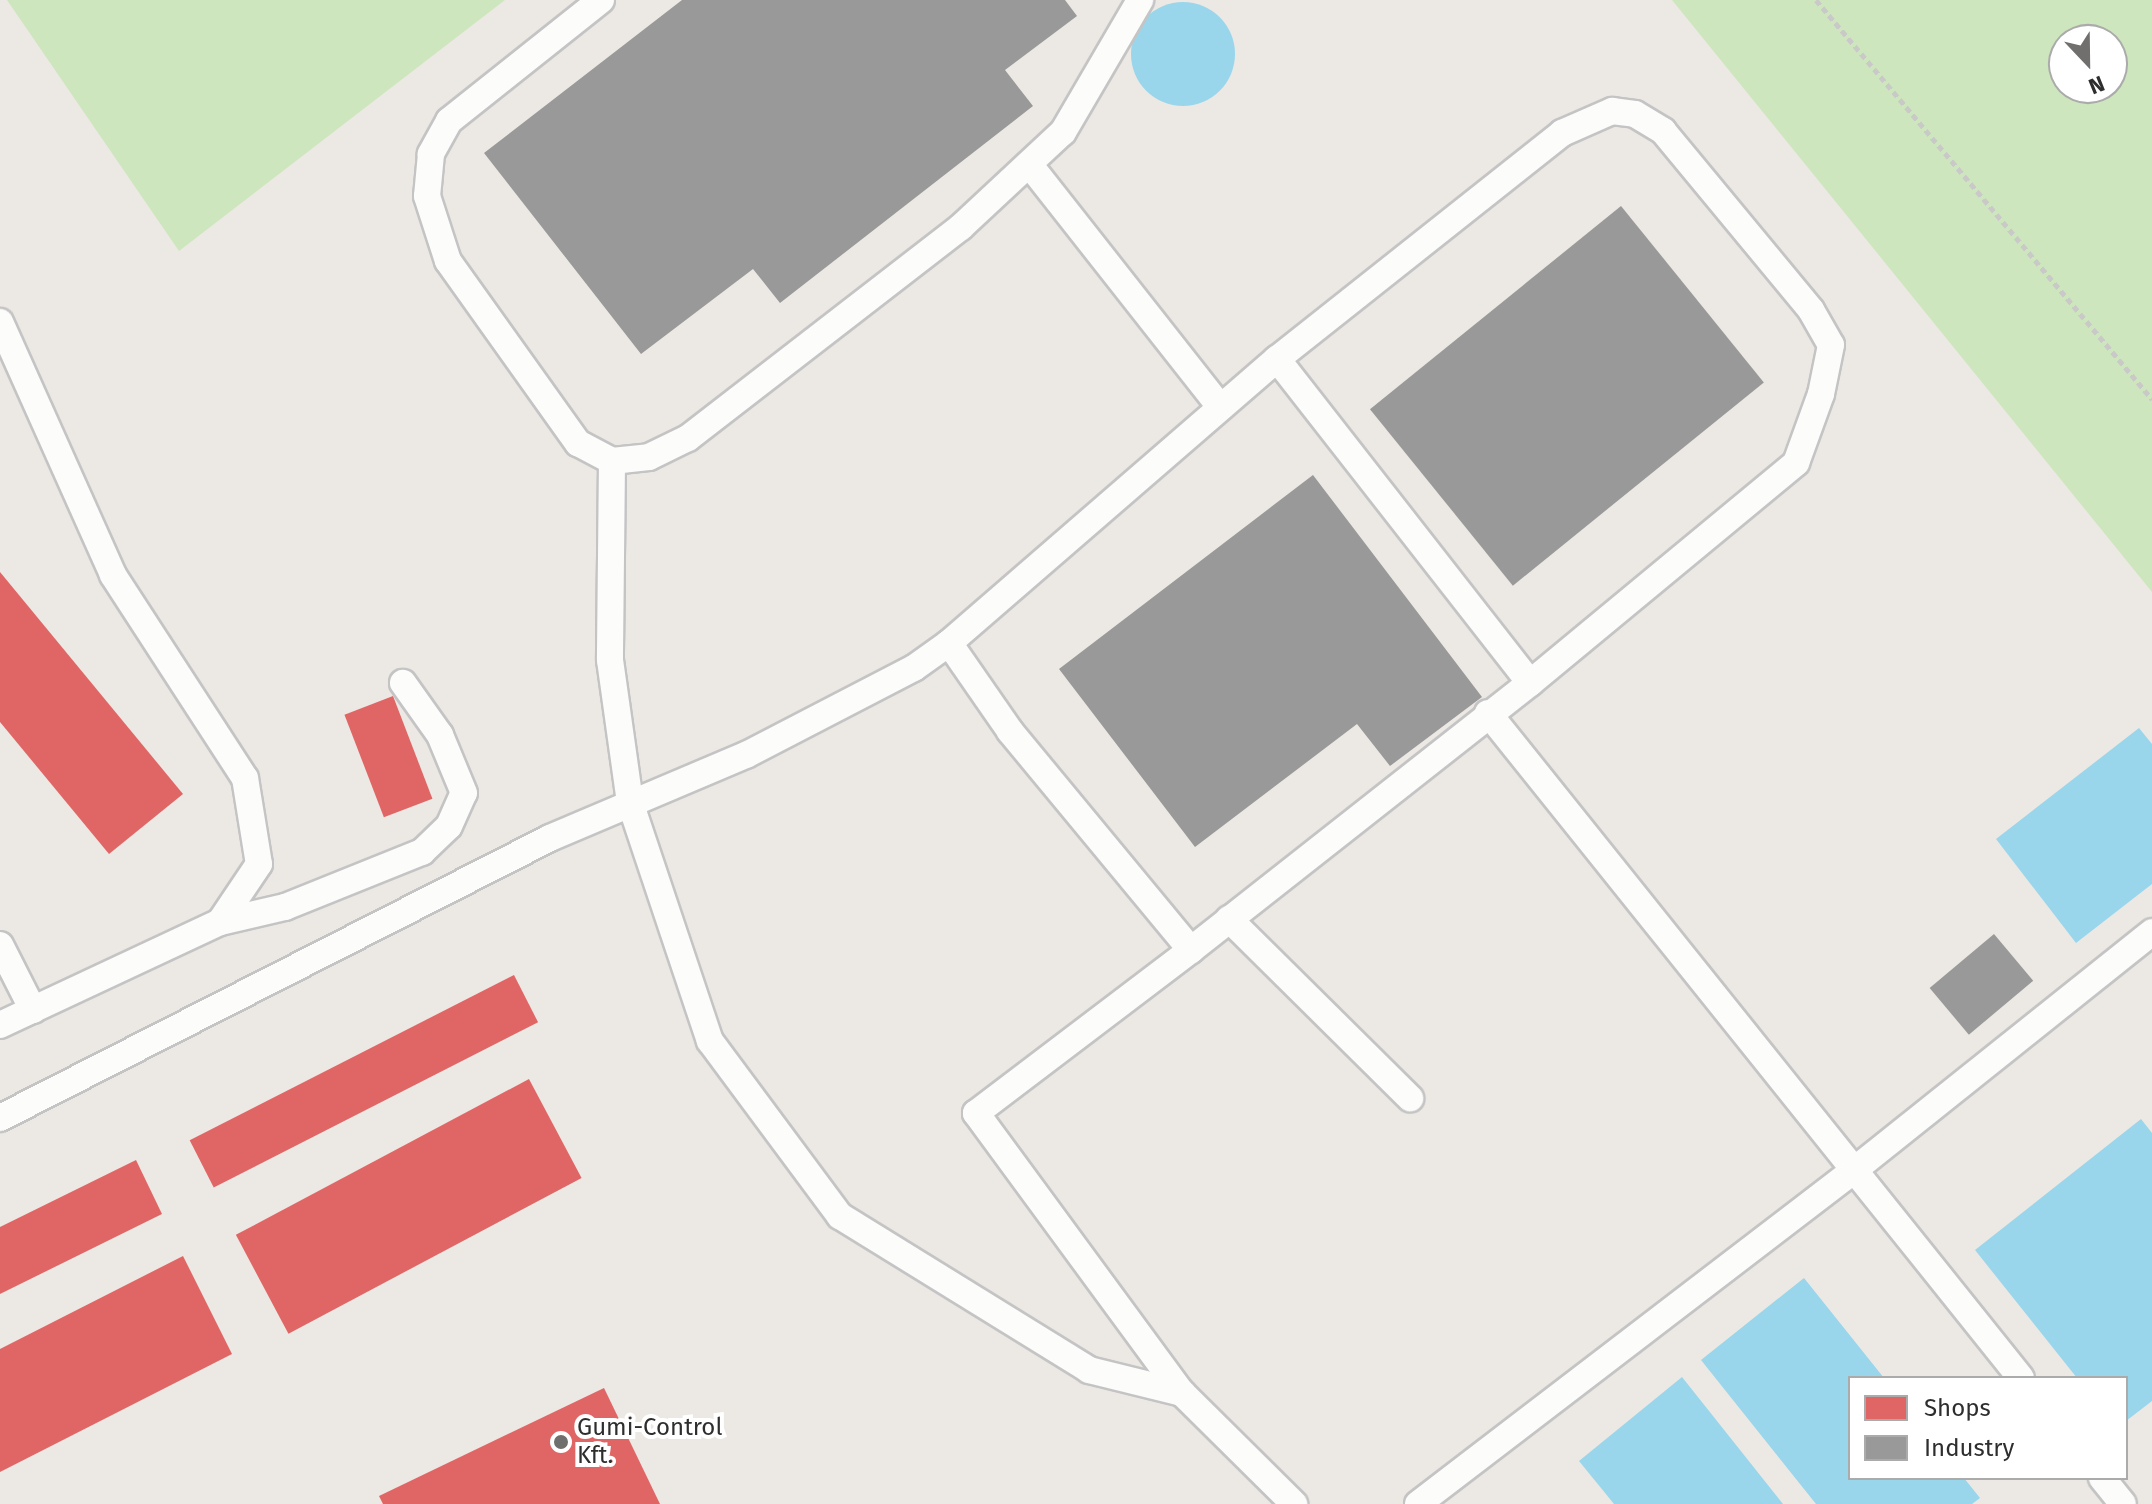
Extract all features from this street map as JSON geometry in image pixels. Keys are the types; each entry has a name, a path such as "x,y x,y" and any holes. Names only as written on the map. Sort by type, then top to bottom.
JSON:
{"lane":[{"path":"601,0 449,121 431,154 427,196 448,261 578,443 612,461 649,457 688,438 961,227 1063,132 1140,0"},
{"path":"0,1118 323,950 630,802 746,755 914,668 949,643 1277,359 1562,133 1612,111 1635,114 1663,131 1811,310 1831,345 1821,394 1796,463 1530,683 1488,713 1191,950 976,1113 1182,1393 1294,1504"},
{"path":"1029,164 1220,407"},
{"path":"0,322 113,575 245,778 259,864 220,922"},
{"path":"1277,359 1530,683"},
{"path":"612,461 610,660 630,802 710,1041 840,1216 1089,1370 1182,1393"},
{"path":"949,643 1010,731 1191,950"},
{"path":"0,1025 220,922 285,907 422,852 449,826 464,793 440,735 403,683"},
{"path":"1488,713 2019,1376"},
{"path":"1229,919 1410,1098"},
{"path":"1418,1504 1853,1171 2152,932"},
{"path":"0,945 33,1010"},
{"path":"2104,1480 2123,1504"}],"path":[{"path":"1816,0 2152,399"}],"green space":[{"path":"7,0 505,0 179,251"},
{"path":"1672,0 2152,0 2152,592"}],"water":[{"path":"1183,2 1203,6 1220,17 1231,34 1235,54 1231,74 1220,91 1203,102 1183,106 1163,102 1146,91 1135,74 1131,54 1135,34 1146,17 1163,6"},
{"path":"2139,728 2152,744 2152,884 2076,943 1996,839"},
{"path":"2141,1119 2152,1133 2152,1401 2128,1419 2128,1376 2075,1376 1975,1250"},
{"path":"1804,1278 1882,1376 1848,1376 1848,1480 1966,1480 1980,1498 1972,1504 1816,1504 1701,1360"},
{"path":"1682,1377 1783,1504 1614,1504 1579,1461"}],"building: Shops":[{"path":"0,572 183,794 109,854 0,722"},
{"path":"393,696 432,799 384,817 344,715"},
{"path":"514,975 538,1022 214,1187 190,1140"},
{"path":"529,1079 582,1178 288,1334 236,1235"},
{"path":"136,1160 162,1214 0,1294 0,1227"},
{"path":"183,1256 232,1354 0,1472 0,1349"},
{"name":"Gumi-Control Kft.","path":"604,1388 660,1504 383,1504 379,1496"}],"building: Industry":[{"path":"682,0 1065,0 1077,16 1005,70 1033,106 780,303 753,269 641,354 484,153"},
{"path":"1621,206 1764,382 1513,586 1370,409"},
{"path":"1313,475 1482,697 1390,766 1357,724 1195,847 1059,669"},
{"path":"1994,934 2033,981 1969,1035 1930,988"}],"place":[{"name":"Gumi-Control Kft.","path":"561,1442"}]}
